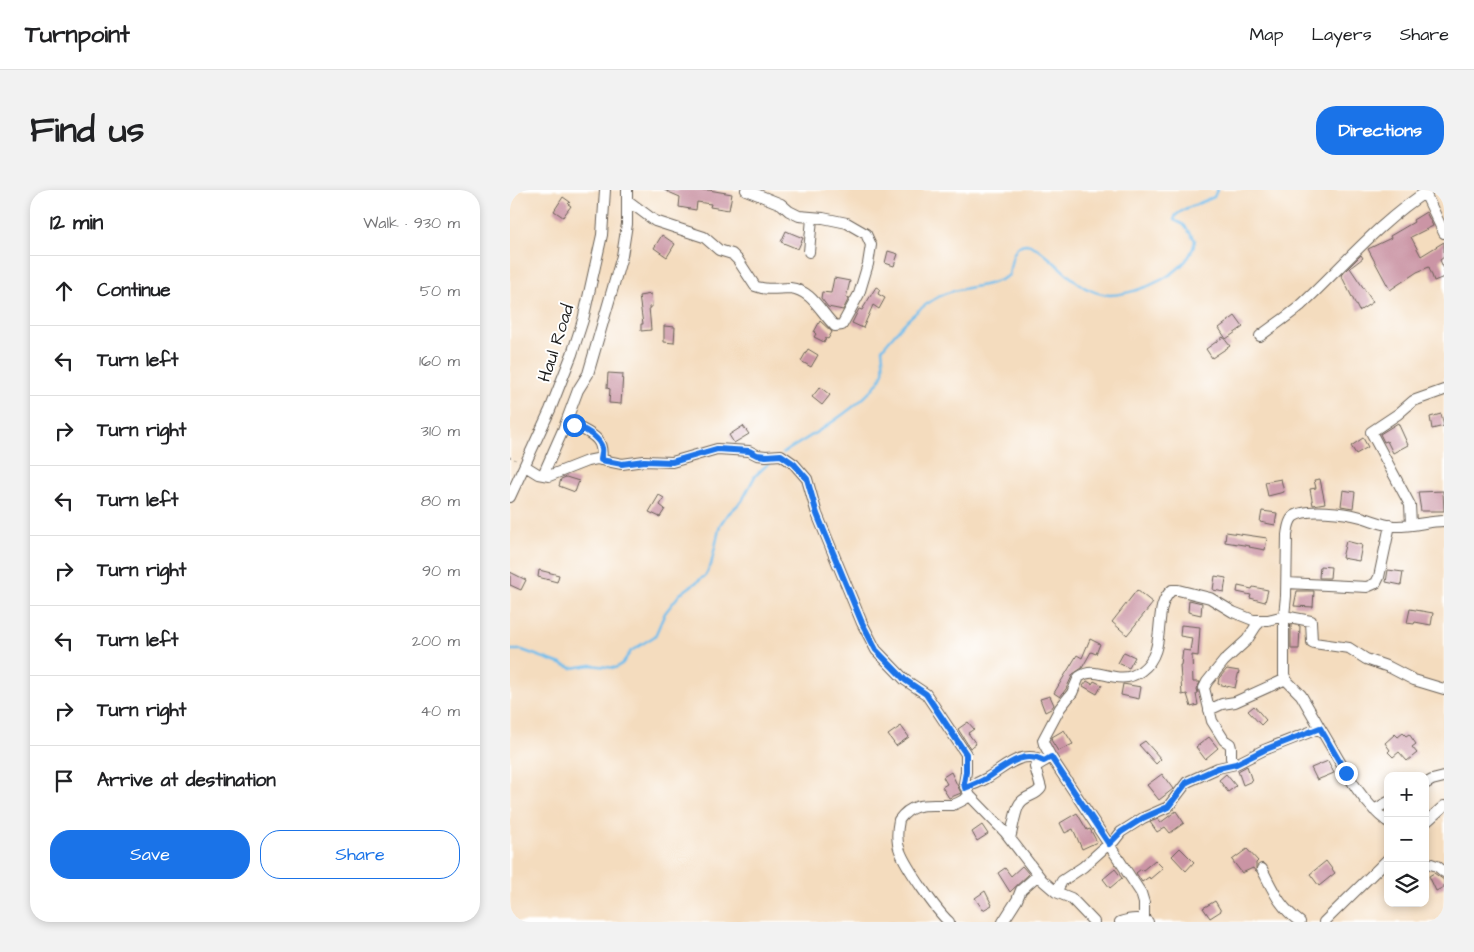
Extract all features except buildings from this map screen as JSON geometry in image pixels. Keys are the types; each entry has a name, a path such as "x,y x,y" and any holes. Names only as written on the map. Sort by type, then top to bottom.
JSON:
{"street":[{"name":"Haul Road","path":"510,497 550,410 583,320 602,235 605,190"},
{"path":"627,195 655,221 704,237 719,250 732,254 738,260 754,286 776,290 789,288 805,293 835,326 840,327 850,313 859,294 871,252 871,245 866,234 847,222 799,216 781,204 746,190"},
{"path":"1260,336 1299,306 1354,251 1427,191 1444,233"},
{"path":"543,475 578,390 588,374 618,272 627,224 627,195"},
{"path":"808,252 812,218"},
{"path":"1411,524 1410,505 1371,432 1398,414 1413,401 1444,390"},
{"path":"567,420 590,433 599,442 603,450 601,460"},
{"path":"525,466 538,474 549,476 587,461 601,460 622,464 644,461 672,462 717,449 749,451 757,455 766,456 781,455 794,464 807,479 817,514 862,623 876,650 905,680 926,694 966,754 964,783 967,792 1010,838 1038,876 1056,892 1070,898 1094,922"},
{"path":"1384,819 1374,810 1350,779 1301,695 1286,679 1284,674 1284,616 1287,583 1288,527 1292,518 1311,512 1337,512 1390,525 1444,521"},
{"path":"1287,583 1367,587 1373,585 1379,577 1390,525"},
{"path":"1120,922 1134,919 1146,921 1143,898 1109,844 1048,759 1043,740 1060,708 1072,693 1079,677 1090,672 1117,679 1142,670 1156,650 1159,642 1162,608 1166,597 1172,590 1210,598 1245,617 1262,620 1284,616 1311,621 1312,642 1348,648 1366,659 1389,667 1414,680 1444,689"},
{"path":"1236,764 1231,758 1230,744 1224,740 1212,721 1204,688 1224,661 1247,640 1262,620"},
{"path":"1209,710 1222,704 1234,702 1286,679"},
{"path":"1056,892 1062,882 1083,867 1121,832 1143,818 1168,807 1187,782 1218,768 1236,764 1264,750 1320,728"},
{"path":"948,922 908,866 900,851 898,843 899,820 915,806 952,805 976,784 1014,760 1025,757 1048,759"},
{"path":"1010,838 1021,801 1038,793 1041,788 1035,768 1048,759"},
{"path":"1429,782 1444,778"},
{"path":"1374,810 1384,804"},
{"path":"1429,819 1444,806"},
{"path":"1324,922 1385,862"},
{"path":"1429,863 1437,866 1444,872"},
{"path":"1262,869 1277,898 1287,912 1300,922"},
{"path":"1002,922 1017,900 1021,890 1038,876"}],"waterway":[{"path":"783,453 839,417 868,394 878,383 883,372 882,349 916,312 942,295 993,283 1009,275 1013,256 1021,245 1026,244 1040,250 1073,279 1093,291 1110,295 1135,291 1162,280 1184,262 1191,252 1195,240 1184,225 1174,220 1176,215 1185,209 1214,197 1217,190"},
{"path":"510,650 522,650 572,668 591,665 615,668 622,664 631,651 655,636 665,613 680,594 705,576 711,565 720,525 726,516 742,501 755,476 772,460"}],"route":[{"path":"574,425 590,433 599,442 603,450 601,460 607,462 622,464 644,461 672,462 717,449 749,451 753,454 766,456 776,454 781,455 794,464 807,479 817,514 862,623 876,650 905,680 926,694 966,754 965,788 989,777 998,769 1014,760 1025,757 1039,758 1044,761 1051,757 1109,844 1114,841 1117,835 1143,818 1168,807 1182,786 1187,782 1218,768 1236,764 1264,750 1320,728 1346,773"}]}
